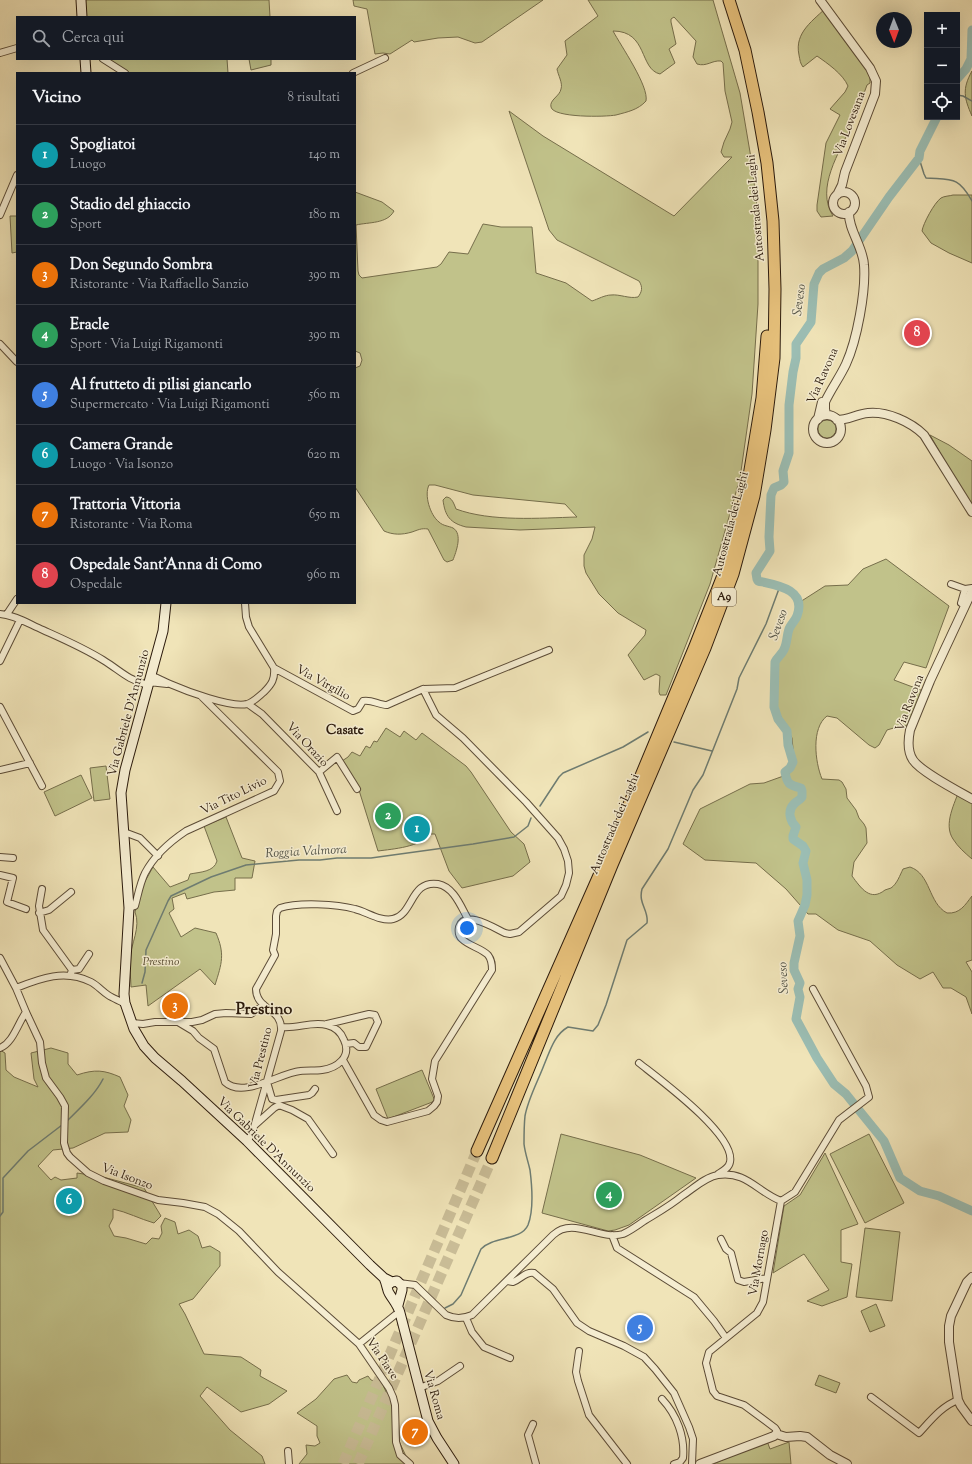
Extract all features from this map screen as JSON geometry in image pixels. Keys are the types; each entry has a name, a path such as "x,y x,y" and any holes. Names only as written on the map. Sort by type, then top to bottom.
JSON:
{"highway":[{"name":"Autostrada dei Laghi","path":"477,1151 608,855 695,646 724,573 746,494 762,398 768,330 768,266 762,185 753,118 723,0"},
{"name":"Autostrada dei Laghi","path":"492,1158 612,865 705,648 733,574 754,496 765,430 774,358 775,289 773,221 767,163 758,112 745,50 729,0"}],"main road":[{"path":"81,0 82,16"},
{"path":"85,60 86,72"},
{"name":"Via Gabriele D'Annunzio","path":"130,1013 120,999 124,974 129,908 121,793 124,770 163,631 166,604"},
{"name":"Via Gabriele D'Annunzio","path":"124,974 133,1025 144,1046 154,1058 182,1081 247,1141 396,1287"},
{"path":"396,1287 399,1309"},
{"name":"Via Roma","path":"399,1309 428,1421 454,1464"}],"street":[{"name":"Via Lovesana","path":"820,0 870,68 876,81 876,94 838,194"},
{"path":"0,53 16,48"},
{"path":"355,72 385,58"},
{"path":"104,60 122,72"},
{"path":"0,215 16,177"},
{"path":"844,177 845,187 853,198 854,203 853,209 849,212 840,213 833,206 834,199 842,192 849,194"},
{"name":"Via Ravona","path":"826,415 825,402 851,352 862,301 864,264 860,247 849,221 849,212"},
{"name":"Via Ravona","path":"840,213 853,231"},
{"name":"Via Ravona","path":"818,419 824,396 845,358 862,297"},
{"path":"0,344 16,361"},
{"path":"848,419 841,429 840,434 830,443 822,442 813,432 815,422 826,415 837,420 848,419 868,413 880,414 906,423 924,435 972,512"},
{"path":"837,420 841,429"},
{"path":"951,584 970,589 961,603"},
{"name":"Via Ravona","path":"970,589 910,730 908,747 913,760 921,768 972,799"},
{"path":"7,614 16,600"},
{"path":"0,614 7,614 82,647 133,681 149,681 169,684 232,705 240,705 248,704 254,701 270,686 274,680 274,668 249,627 246,617 245,604"},
{"path":"0,661 20,620"},
{"name":"Via Virgilio","path":"274,668 353,711 358,709 363,701 366,700 381,705 387,705 423,690 454,688 549,650"},
{"path":"343,1060 374,1115 381,1120 387,1122 428,1111 437,1102 438,1096 432,1079 434,1061 492,970 491,960 488,956 460,937 458,930 459,926 464,920 475,919 505,933 510,934 519,932 561,896 569,873 568,861 558,838 526,802 463,738 436,715 423,690"},
{"name":"Via Tito Livio","path":"129,908 135,906 145,873 174,839 186,831 274,791 280,781 278,772 200,695"},
{"name":"Via Orazio","path":"248,704 262,714 318,772 337,811"},
{"path":"0,706 42,786"},
{"path":"318,772 337,756 357,789"},
{"path":"0,770 30,763"},
{"path":"124,832 140,838 158,856"},
{"path":"0,857 13,858"},
{"path":"0,875 13,878 7,902 26,909"},
{"name":"Via Prestino","path":"247,1141 252,1134 281,1027 277,1015 264,1006 258,999 256,989 275,956 273,950 276,934 276,912 280,908 312,905 340,905 371,914 383,920 390,920 397,918 402,914 415,894 421,888 436,884 444,886 450,890 468,920"},
{"path":"42,889 39,906 43,930 71,973 91,982 120,999"},
{"path":"40,912 50,910 71,892"},
{"path":"16,988 42,978 71,973 79,969 89,954"},
{"name":"Via Isonzo","path":"0,958 16,988 40,1042 42,1063 46,1078 65,1106 65,1148 70,1158 88,1173 104,1181 158,1200 205,1207 218,1214 239,1231 278,1272"},
{"path":"717,1175 731,1174 745,1178 770,1197 781,1201 795,1192 839,1120 869,1097 866,1086 813,990"},
{"path":"133,1025 155,1022 197,1021 215,1014 252,1014 264,1006"},
{"path":"0,1048 9,1041 26,1012"},
{"path":"281,1027 288,1028 299,1027 307,1024 325,1024 369,1014 375,1015 378,1022 366,1047 359,1047 354,1043 346,1044"},
{"path":"178,1022 192,1031 214,1049 223,1078 228,1085 237,1088 267,1082 300,1071 330,1069 343,1060 346,1055 346,1044 340,1032 334,1027 325,1024"},
{"path":"396,1287 415,1285 446,1315 452,1318 466,1318 472,1316 553,1235 562,1228 573,1228 612,1235 624,1233 673,1203 704,1181 729,1167 731,1153 723,1138 681,1096 638,1063"},
{"path":"267,1082 272,1098 276,1100 309,1095 315,1089"},
{"path":"254,1126 279,1105 308,1119 333,1154"},
{"name":"Via Mornago","path":"776,1434 777,1431 775,1428 744,1406 717,1396 713,1391 706,1359 711,1350 757,1313 761,1308 781,1201"},
{"path":"612,1235 617,1248 694,1297 726,1338"},
{"path":"721,1239 726,1249 730,1253 738,1280 744,1282 767,1278"},
{"name":"Via Piave","path":"278,1272 359,1344 389,1388 393,1397 395,1405 396,1442 400,1455 410,1464"},
{"path":"507,1281 513,1282 527,1273 534,1273 553,1289 577,1323 589,1331 624,1346 644,1357 674,1393 693,1439 692,1464"},
{"path":"972,1277 967,1282 951,1316 949,1326 949,1342 958,1400 972,1421"},
{"path":"359,1344 395,1315 399,1309"},
{"path":"466,1318 472,1332 484,1347 510,1358"},
{"path":"579,1351 576,1372 589,1415 628,1464"},
{"path":"419,1388 438,1381 460,1366"},
{"path":"871,1397 919,1433 940,1411 950,1403 958,1400"},
{"path":"662,1399 671,1410 678,1423 684,1449 684,1458 680,1462 674,1464"},
{"path":"533,1424 528,1435 536,1464"},
{"path":"700,1464 776,1434 786,1437 808,1437 830,1455 848,1464"},
{"path":"288,1451 289,1464"}],"green space":[{"path":"85,0 269,0 270,16 86,16"},
{"path":"353,0 543,0 482,42 475,43 458,37 438,38 414,42 412,40 390,54 375,54 367,9 354,6"},
{"path":"588,0 713,0 740,93 751,158 758,214 758,304 752,394 740,478 710,584 666,695 660,695 659,692 660,676 656,674 644,680 628,655 645,635 646,630 618,613 599,594 586,573 584,566 584,555 592,539 595,527 520,530 466,527 452,521 449,518 445,510 443,500 448,497 456,509 484,516 500,518 577,517 565,504 473,495 435,485 429,485 427,494 433,515 444,525 453,528 458,534 458,543 453,560 447,562 444,560 428,529 421,529 401,534 394,534 384,531 356,489 356,368 360,366 362,360 360,353 356,351 356,225 358,271 362,278 437,267 441,264 449,252 468,254 483,224 501,227 532,227 536,273 566,283 592,301 609,295 638,297 641,291 639,281 557,240 549,230 509,111 543,136 674,216 732,157 724,157 721,152 732,122 725,91 723,63 718,61 704,65 697,64 693,57 696,41 674,17 671,19 671,22 676,44 669,49 675,63 660,74 653,71 638,43 632,37 624,33 613,31 639,76 646,94 646,101 643,104 632,110 610,116 580,116 554,111 551,105 553,100 559,94 561,87 557,69 567,55 565,41 598,16"},
{"path":"828,6 870,71 870,83 867,85 831,170 827,194 828,205 833,216 821,217 817,211 817,205 826,143 840,115 830,109 845,92 848,86 839,73 817,56 803,67 800,61 798,47 799,40 806,27"},
{"path":"110,60 227,60 228,72 128,72"},
{"path":"249,60 271,60 271,65 251,70"},
{"path":"972,71 972,116 967,104 965,88"},
{"path":"356,192 382,202 394,211 387,218 377,222 356,225"},
{"path":"953,195 972,195 972,263 931,243 922,231 924,224 935,204 942,197"},
{"path":"10,216 16,216 16,252 12,253"},
{"path":"827,420 833,423 836,429 833,435 827,438 821,435 818,429 821,423"},
{"path":"930,435 949,445 972,461 972,509"},
{"path":"886,559 949,606 926,668 904,662 894,680 926,692 912,725 887,730 879,745 875,748 869,745 837,718 827,716 822,721 818,729 816,755 822,779 839,780 842,782 846,789 847,798 866,828 867,843 854,862 852,876 862,889 875,895 891,888 895,884 903,869 910,867 922,876 936,903 947,913 952,913 959,910 972,896 972,960 966,962 972,972 972,1014 966,997 951,988 943,988 933,972 920,979 897,965 870,941 838,930 816,914 808,914 786,889 756,863 705,860 683,844 700,809 750,784 764,783 789,774 794,759 792,738 777,709 778,662 800,612 800,602 825,586 848,585 863,569"},
{"path":"386,728 400,737 404,731 416,740 422,733 466,766 511,832 524,844 530,862 513,876 462,888 449,871 435,834 429,834 420,842 413,845 378,851 358,787 342,761 352,752 360,756 366,746 370,748 374,741 377,742"},
{"path":"106,766 110,799 94,801 90,768"},
{"path":"81,775 92,798 55,816 44,792"},
{"path":"960,788 972,795 972,859 957,845 950,833 949,827 951,814"},
{"path":"226,817 242,858 255,861 252,878 235,878 235,890 214,892 187,899 185,893 172,898 174,909 169,913 181,937 195,928 216,933 221,947 222,959 215,985 200,969 148,1006 146,985 131,987 130,969 131,953 137,924 135,912 143,885 153,867 170,887 188,880 190,874 206,871 213,867 217,861 204,826"},
{"path":"51,1048 68,1053 68,1064 77,1075 99,1071 120,1077 128,1095 124,1106 131,1120 128,1132 105,1133 73,1148 53,1150 38,1166 51,1180 55,1177 61,1180 77,1178 77,1173 103,1177 144,1188 161,1216 154,1223 113,1209 113,1218 109,1226 114,1236 146,1244 152,1238 159,1239 162,1233 161,1226 165,1218 175,1222 178,1234 189,1230 198,1236 202,1248 210,1246 220,1252 220,1266 193,1299 179,1304 204,1354 241,1357 261,1370 260,1376 287,1391 269,1404 241,1412 207,1387 200,1396 230,1430 262,1456 265,1464 0,1464 0,1050 5,1053 6,1070 14,1077 38,1087 34,1079 31,1053"},
{"path":"422,1070 435,1101 388,1119 376,1089"},
{"path":"561,1134 640,1155 696,1178 629,1225 615,1230 608,1231 542,1213"},
{"path":"869,1134 904,1203 865,1223 830,1154"},
{"path":"825,1153 858,1224 841,1230 841,1262 852,1264 847,1297 822,1306 807,1301 829,1290 804,1254 773,1273 784,1206 800,1195"},
{"path":"865,1228 900,1232 892,1301 856,1297"},
{"path":"876,1304 885,1326 870,1332 861,1311"},
{"path":"347,1375 352,1382 357,1383 359,1380 368,1376 371,1380 382,1383 393,1407 397,1437 405,1454 406,1464 299,1464 307,1454 306,1445 315,1446 320,1443 317,1436 317,1426 297,1413 316,1399 334,1379"},
{"path":"819,1375 840,1383 836,1393 815,1385"},
{"path":"767,1441 770,1449 789,1442 791,1464 713,1464"}],"waterway":[{"name":"Seveso","path":"960,76 966,69 971,59 972,30"},
{"path":"960,96 972,101"},
{"name":"Seveso","path":"854,1104 846,1094 834,1084 817,1058 796,1019 800,997 798,989 800,983 794,970 794,963 800,936 798,921 805,905 807,880 803,863 806,851 803,846 793,839 796,827 792,822 790,813 794,804 802,797 802,791 801,788 789,783 787,779 785,772 790,768 793,762 788,745 787,731 778,719 774,707 775,662 784,649 789,629 797,616 799,607 798,600 794,594 773,584 758,581 756,573 770,551 769,537 771,495 774,488 784,482 783,471 789,453 789,405 796,358 796,344 811,322 814,284 819,273 823,269 844,258 852,251 889,197 919,158 920,151 936,120"},
{"path":"919,158 926,178 954,181 963,187 972,201"},
{"path":"445,1308 453,1304 461,1295 481,1249 492,1242 519,1234 528,1225 532,1205 532,1190 530,1170 524,1144 524,1130 526,1110 531,1097 551,1049 559,1034 568,1027 593,1031 598,1025 627,940 647,923 647,918 641,899 642,889 668,849 693,790 703,775 737,689 739,678 766,624 780,586"},
{"name":"Roggia Valmora","path":"540,806 563,773 623,747 648,732"},
{"path":"674,742 712,751"},
{"name":"Roggia Valmora","path":"142,983 145,972 146,950 171,896 211,877 246,865 299,860 371,858 514,837 528,826 531,818"},
{"name":"Roggia Valmora","path":"66,1122 91,1096 103,1079"},
{"name":"Seveso","path":"858,1109 884,1141 900,1178 920,1191 939,1196 972,1211"},
{"name":"Roggia Valmora","path":"0,1216 3,1212 3,1178 28,1151 62,1125"}],"tunnel":[{"path":"343,1464 477,1151"},
{"path":"358,1464 492,1158"}],"place":[{"name":"Ospedale Sant'Anna di Como","path":"917,333"},
{"name":"Stadio del ghiaccio","path":"388,816"},
{"name":"Spogliatoi","path":"417,829"},
{"name":"Don Segundo Sombra","path":"175,1006"},
{"name":"Eracle","path":"609,1195"},
{"name":"Camera Grande","path":"69,1201"},
{"name":"Al frutteto di pilisi giancarlo","path":"640,1328"},
{"name":"Trattoria Vittoria","path":"415,1432"}],"district":[{"name":"Casate","path":"345,731"},
{"name":"Prestino","path":"264,1010"}]}
